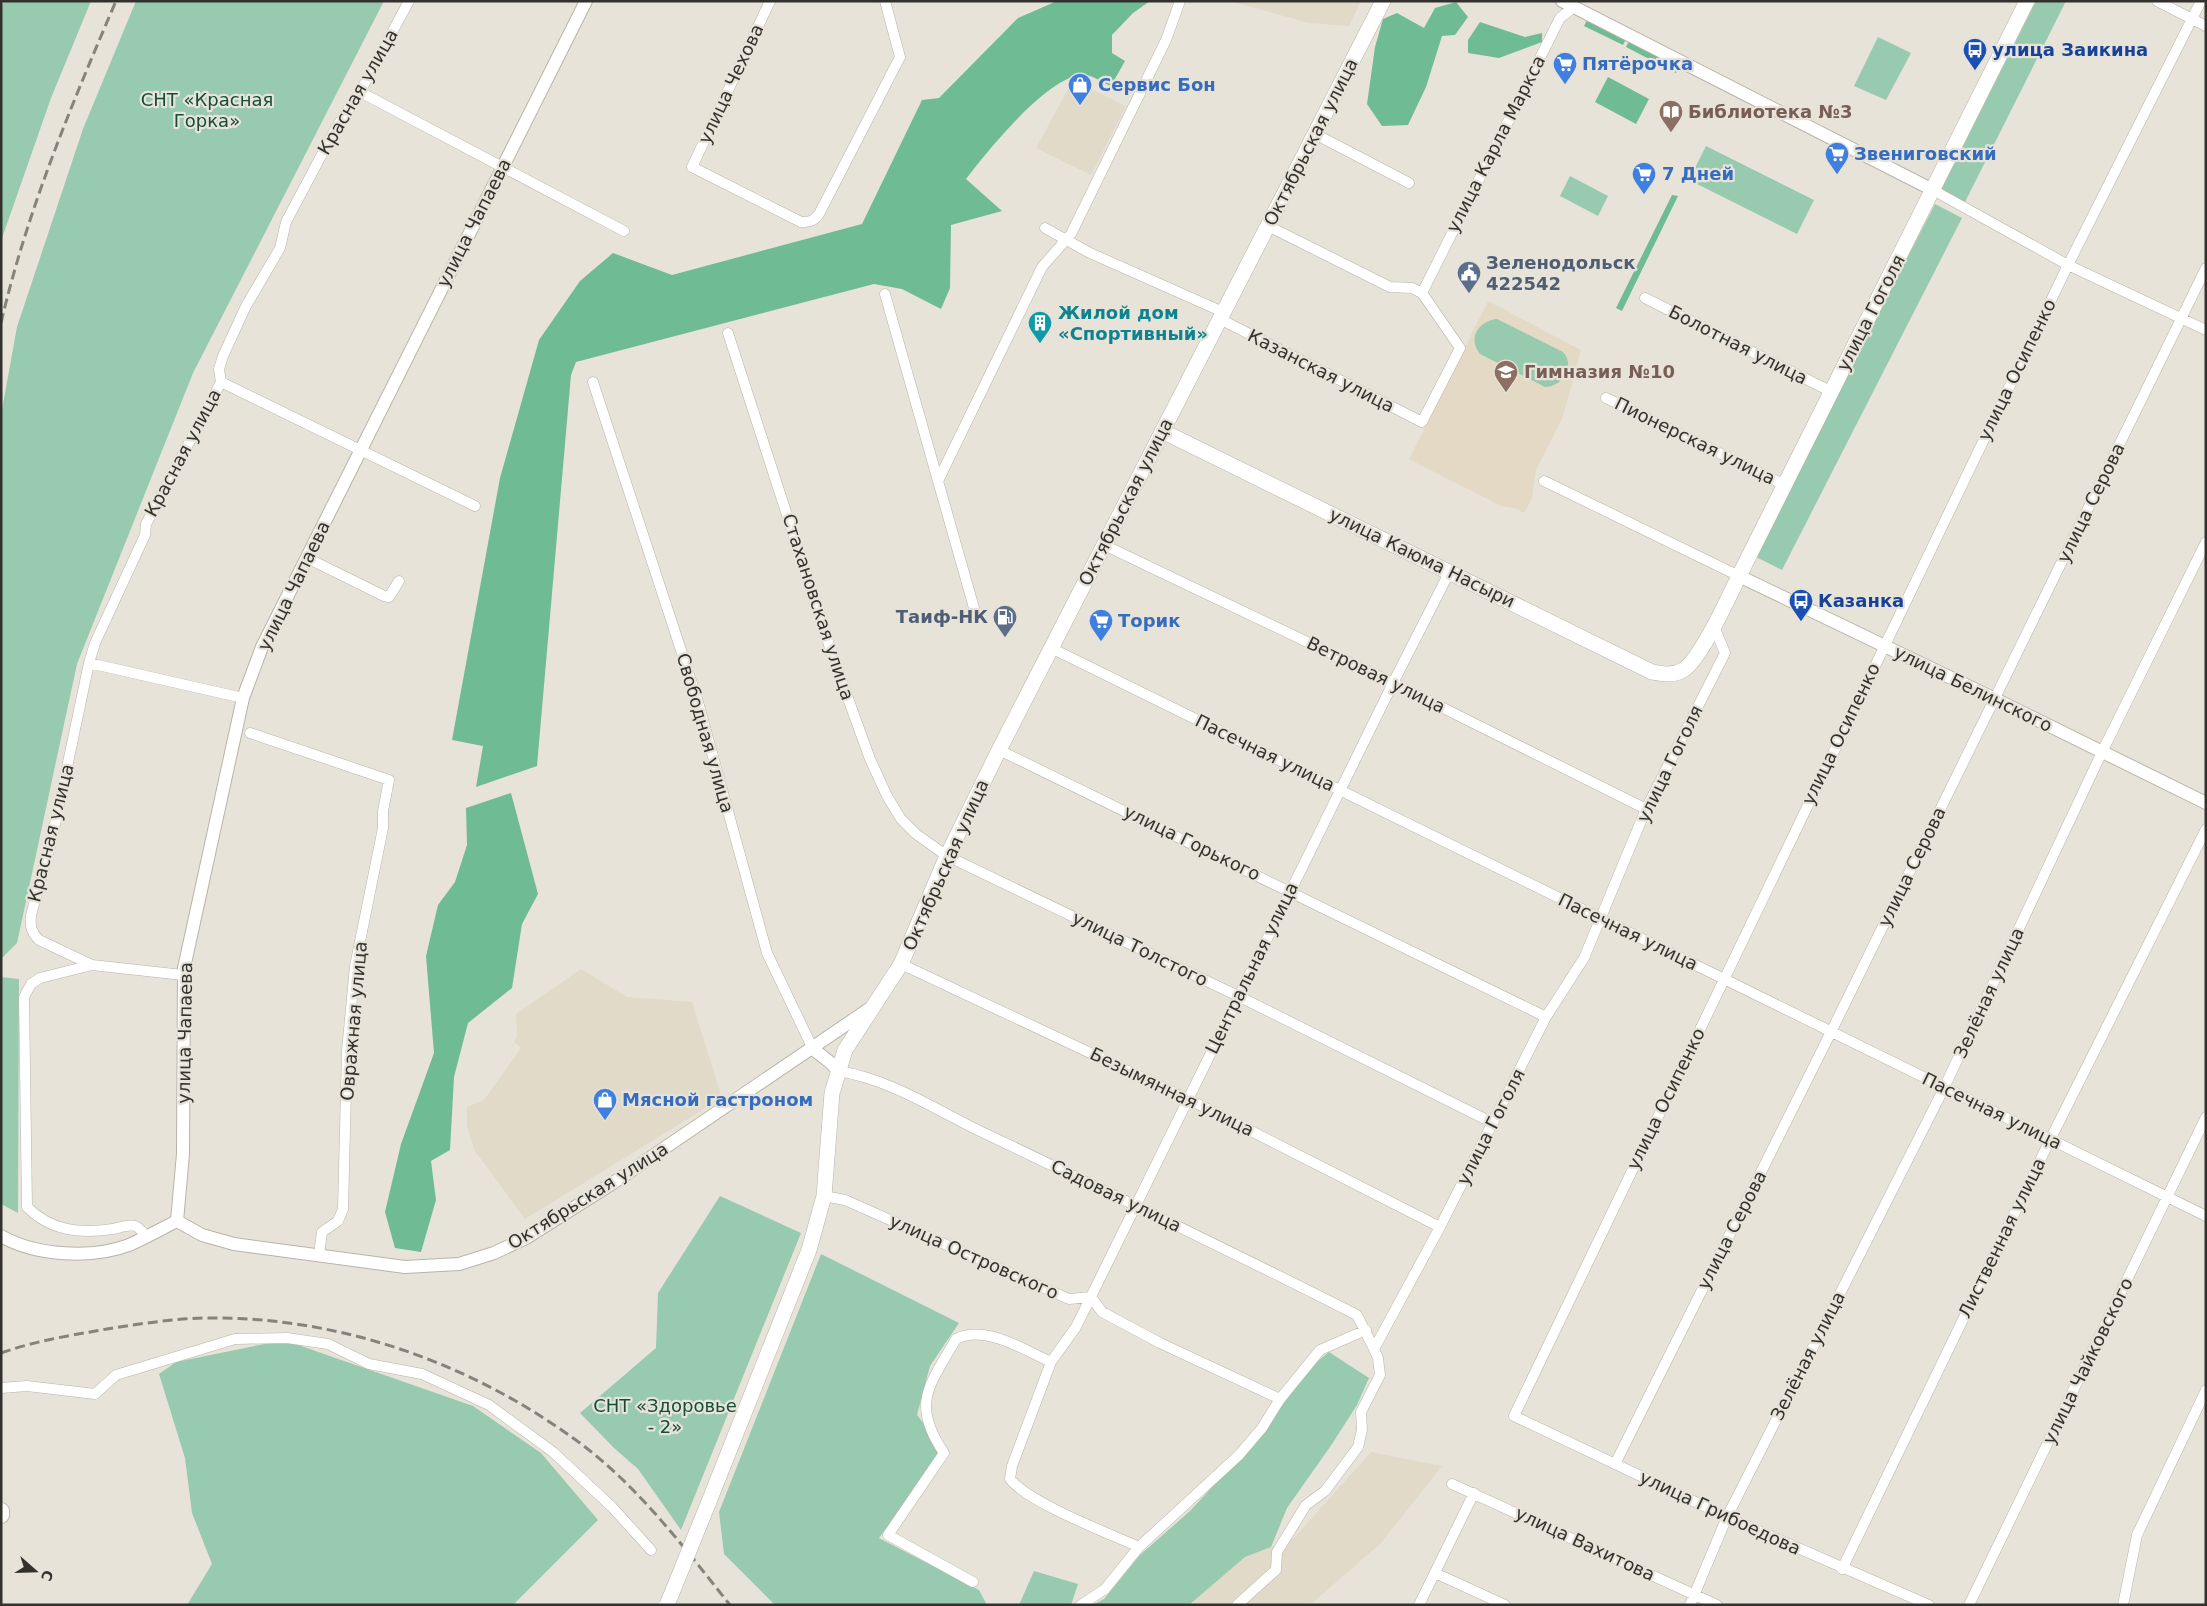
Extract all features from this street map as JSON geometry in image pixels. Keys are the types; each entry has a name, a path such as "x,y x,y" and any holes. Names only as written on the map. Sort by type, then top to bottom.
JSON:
{"main road":[{"name":"Октябрьская улица","path":"667,1605 809,1250 824,1196 829,1118 838,1072 845,1050 901,964 947,856 998,750 1383,1"},
{"name":"улица Гоголя","path":"1682,670 1692,663 1701,649 1739,576 2027,1"},
{"name":"улица Каюма Насыри","path":"1162,431 1652,672 1670,675 1682,670"}],"street":[{"name":"Красная улица","path":"92,965 39,940 33,934 30,924 51,843 89,663 95,643 145,535 146,524 221,382 219,369 223,356 246,306 280,248 286,222 337,126 360,92 409,1"},
{"name":"улица Чапаева","path":"177,1221 183,1154 183,975 243,698 262,648 586,1"},
{"name":"улица Чехова","path":"770,1 692,167 801,222 814,220 819,214 900,57 884,1"},
{"path":"1562,1 1575,4 1932,190 2068,265 2206,330"},
{"path":"2157,1 2206,26"},
{"name":"улица Осипенко","path":"1514,1416 2068,265 2201,1"},
{"path":"938,481 1042,267 1066,240 1166,40 1180,2"},
{"name":"улица Карла Маркса","path":"1422,293 1560,18 1575,4"},
{"path":"360,92 624,231"},
{"path":"1315,134 1409,183"},
{"path":"1268,226 1390,287 1412,288 1422,293"},
{"name":"Казанская улица","path":"1044,228 1090,253 1221,316 1422,422 1460,348 1422,293"},
{"name":"улица Серова","path":"1615,1464 1831,1032 2206,268"},
{"path":"884,294 976,615"},
{"name":"Болотная улица","path":"1645,298 1832,392"},
{"name":"Стахановская улица","path":"728,333 833,657 870,759 887,796 901,819 916,834 947,856"},
{"path":"221,382 362,448 475,506"},
{"name":"Свободная улица","path":"593,382 698,702 767,953 813,1050 831,1063 838,1072"},
{"name":"Пионерская улица","path":"1606,398 1785,485"},
{"path":"1544,482 1739,576"},
{"name":"Зелёная улица","path":"1690,1605 1727,1517 1944,1088 2102,752 2206,542"},
{"name":"Ветровая улица","path":"1104,545 1393,682 1646,810"},
{"path":"307,558 384,596 389,597 400,581"},
{"name":"Центральная улица","path":"1139,1547 1045,1504 1015,1486 1010,1479 1014,1459 1051,1362 1076,1327 1290,890 1450,571"},
{"name":"улица Белинского","path":"1739,576 2206,803"},
{"name":"улица Гоголя","path":"1374,1349 1440,1227 1546,1017 1584,958 1646,810 1725,653 1713,624"},
{"name":"Пасечная улица","path":"1051,648 2206,1216"},
{"path":"89,663 243,698"},
{"name":"Овражная улица","path":"250,733 389,780 383,811 383,828 355,966 347,1051 343,1209 338,1221 322,1232 319,1255"},
{"name":"улица Горького","path":"998,750 1290,890 1546,1017"},
{"name":"Лиственная улица","path":"1842,1569 2050,1140 2206,829"},
{"name":"улица Толстого","path":"947,856 1238,996 1493,1123"},
{"name":"Безымянная улица","path":"901,964 1188,1099 1440,1227"},
{"path":"146,1236 137,1226 130,1225 98,1231 59,1228 45,1223 27,1208 24,997 31,984 40,978 92,965 183,975"},
{"name":"Октябрьская улица","path":"177,1221 202,1235 234,1244 405,1267 459,1264 494,1253 526,1238 613,1183 813,1050 875,1005"},
{"name":"Садовая улица","path":"838,1072 858,1074 885,1084 947,1116 1136,1204 1356,1315 1366,1330 1374,1349"},
{"name":"улица Чайковского","path":"1969,1605 2206,1117"},
{"name":"улица Островского","path":"824,1196 845,1200 1069,1299 1091,1297"},
{"path":"1,1236 28,1247 77,1253 105,1251 128,1245 177,1221"},
{"path":"1091,1297 1102,1312 1160,1343 1280,1399"},
{"path":"1081,1605 1105,1589 1139,1547 1211,1484 1239,1455 1262,1428 1280,1399 1320,1350 1366,1330"},
{"path":"973,1582 888,1535 944,1453 927,1420 926,1391 956,1339 964,1335 978,1333 992,1337 1051,1362"},
{"path":"1,1388 26,1386 95,1394 116,1375 236,1339 286,1338 328,1344 369,1364 422,1374 489,1405 553,1452 612,1507 651,1550"},
{"path":"1237,1605 1276,1570 1277,1552 1306,1505 1325,1491 1358,1447 1362,1430 1361,1412 1380,1375 1378,1358 1374,1349"},
{"path":"2123,1605 2137,1535 2206,1390"},
{"name":"улица Грибоедова","path":"1514,1416 1727,1517 1842,1569 1929,1605"},
{"name":"улица Вахитова","path":"1452,1484 1717,1605"},
{"path":"1419,1605 1474,1494"},
{"path":"1435,1573 1505,1605"}],"shaded area":[{"path":"1229,1 1361,1 1349,26 1309,23"},
{"path":"1073,80 1126,106 1091,175 1036,148"},
{"name":"Гимназия №10","path":"1488,301 1581,350 1562,419 1536,470 1532,498 1524,513 1515,508 1501,506 1409,459"},
{"path":"581,969 627,997 692,1002 722,1098 525,1219 475,1151 467,1127 467,1107 484,1100 521,1048 514,1042 517,1036 516,1014"},
{"path":"1371,1452 1442,1466 1381,1543 1310,1605 1189,1605 1245,1557 1294,1538"}],"green space":[{"path":"4,1 91,1 51,98 1,241 1,7"},
{"name":"СНТ «Красная Горка»","path":"136,1 384,1 193,373 77,664 17,943 1,959 1,415 17,327 83,129"},
{"path":"1057,1 1150,1 1133,13 1112,35 1112,53 1125,61 1111,86 1086,75 1072,77 1055,86 1020,116 966,179 1002,211 951,225 950,288 941,309 902,289 874,284 576,362 571,375 537,766 476,787 483,746 452,740 500,478 539,340 580,281 613,253 672,275 862,224 922,100 939,98 1018,18"},
{"path":"2036,1 2066,1 1965,202 1941,190"},
{"path":"1456,2 1468,17 1455,35 1442,36 1426,87 1408,125 1382,126 1367,104 1375,47 1383,19 1397,13 1424,28 1435,8"},
{"path":"1587,20 1626,39 1623,45 1584,26"},
{"path":"1480,22 1525,37 1542,33 1542,42 1499,58 1468,53 1468,40"},
{"path":"1878,37 1911,53 1886,100 1854,86"},
{"path":"1629,41 1679,67 1676,73 1626,47"},
{"path":"1608,77 1649,99 1636,124 1595,102"},
{"path":"1706,146 1814,200 1797,234 1689,180"},
{"path":"1570,176 1608,196 1598,216 1560,196"},
{"path":"1672,195 1678,196 1622,311 1616,308"},
{"path":"1935,204 1962,218 1782,570 1754,556"},
{"path":"1497,319 1563,352 1567,358 1568,369 1562,380 1557,384 1545,387 1480,354 1475,342 1477,331 1485,323"},
{"path":"511,793 538,894 522,924 512,988 468,1023 454,1077 450,1150 431,1161 436,1200 421,1252 395,1248 385,1212 401,1144 434,1053 426,956 438,905 455,882 467,845 466,808"},
{"path":"1,977 19,979 18,1213 1,1204"},
{"name":"СНТ «Здоровье - 2»","path":"720,1196 801,1233 681,1530 638,1469 614,1448 580,1413 656,1348 658,1293"},
{"path":"821,1254 959,1323 930,1366 917,1415 943,1448 879,1538 979,1590 987,1605 775,1605 724,1554 719,1512"},
{"path":"284,1340 473,1406 541,1453 598,1520 513,1605 187,1605 212,1564 192,1513 185,1458 159,1374 176,1362"},
{"path":"1329,1352 1369,1378 1357,1405 1287,1508 1271,1547 1245,1557 1189,1605 1093,1605 1104,1599 1140,1555 1190,1511 1255,1441 1314,1364"},
{"path":"1034,1571 1078,1584 1071,1605 1019,1605"}],"railway":[{"path":"1,323 24,240 51,159 116,1"},
{"path":"1,1353 67,1336 194,1318 270,1321 316,1327 407,1351 451,1368 493,1389 534,1412 596,1455 657,1516 730,1605"}],"place":[{"name":"улица Заикина","path":"1975,71"},
{"name":"Пятёрочка","path":"1565,85"},
{"name":"Сервис Бон","path":"1080,106"},
{"name":"Библиотека №3","path":"1671,133"},
{"name":"Звениговский","path":"1837,175"},
{"name":"7 Дней","path":"1644,195"},
{"name":"Зеленодольск 422542","path":"1469,294"},
{"name":"Жилой дом «Спортивный»","path":"1040,344"},
{"name":"Гимназия №10","path":"1506,393"},
{"name":"Казанка","path":"1801,622"},
{"name":"Таиф-НК","path":"1005,638"},
{"name":"Торик","path":"1101,642"},
{"name":"Мясной гастроном","path":"605,1121"}]}
